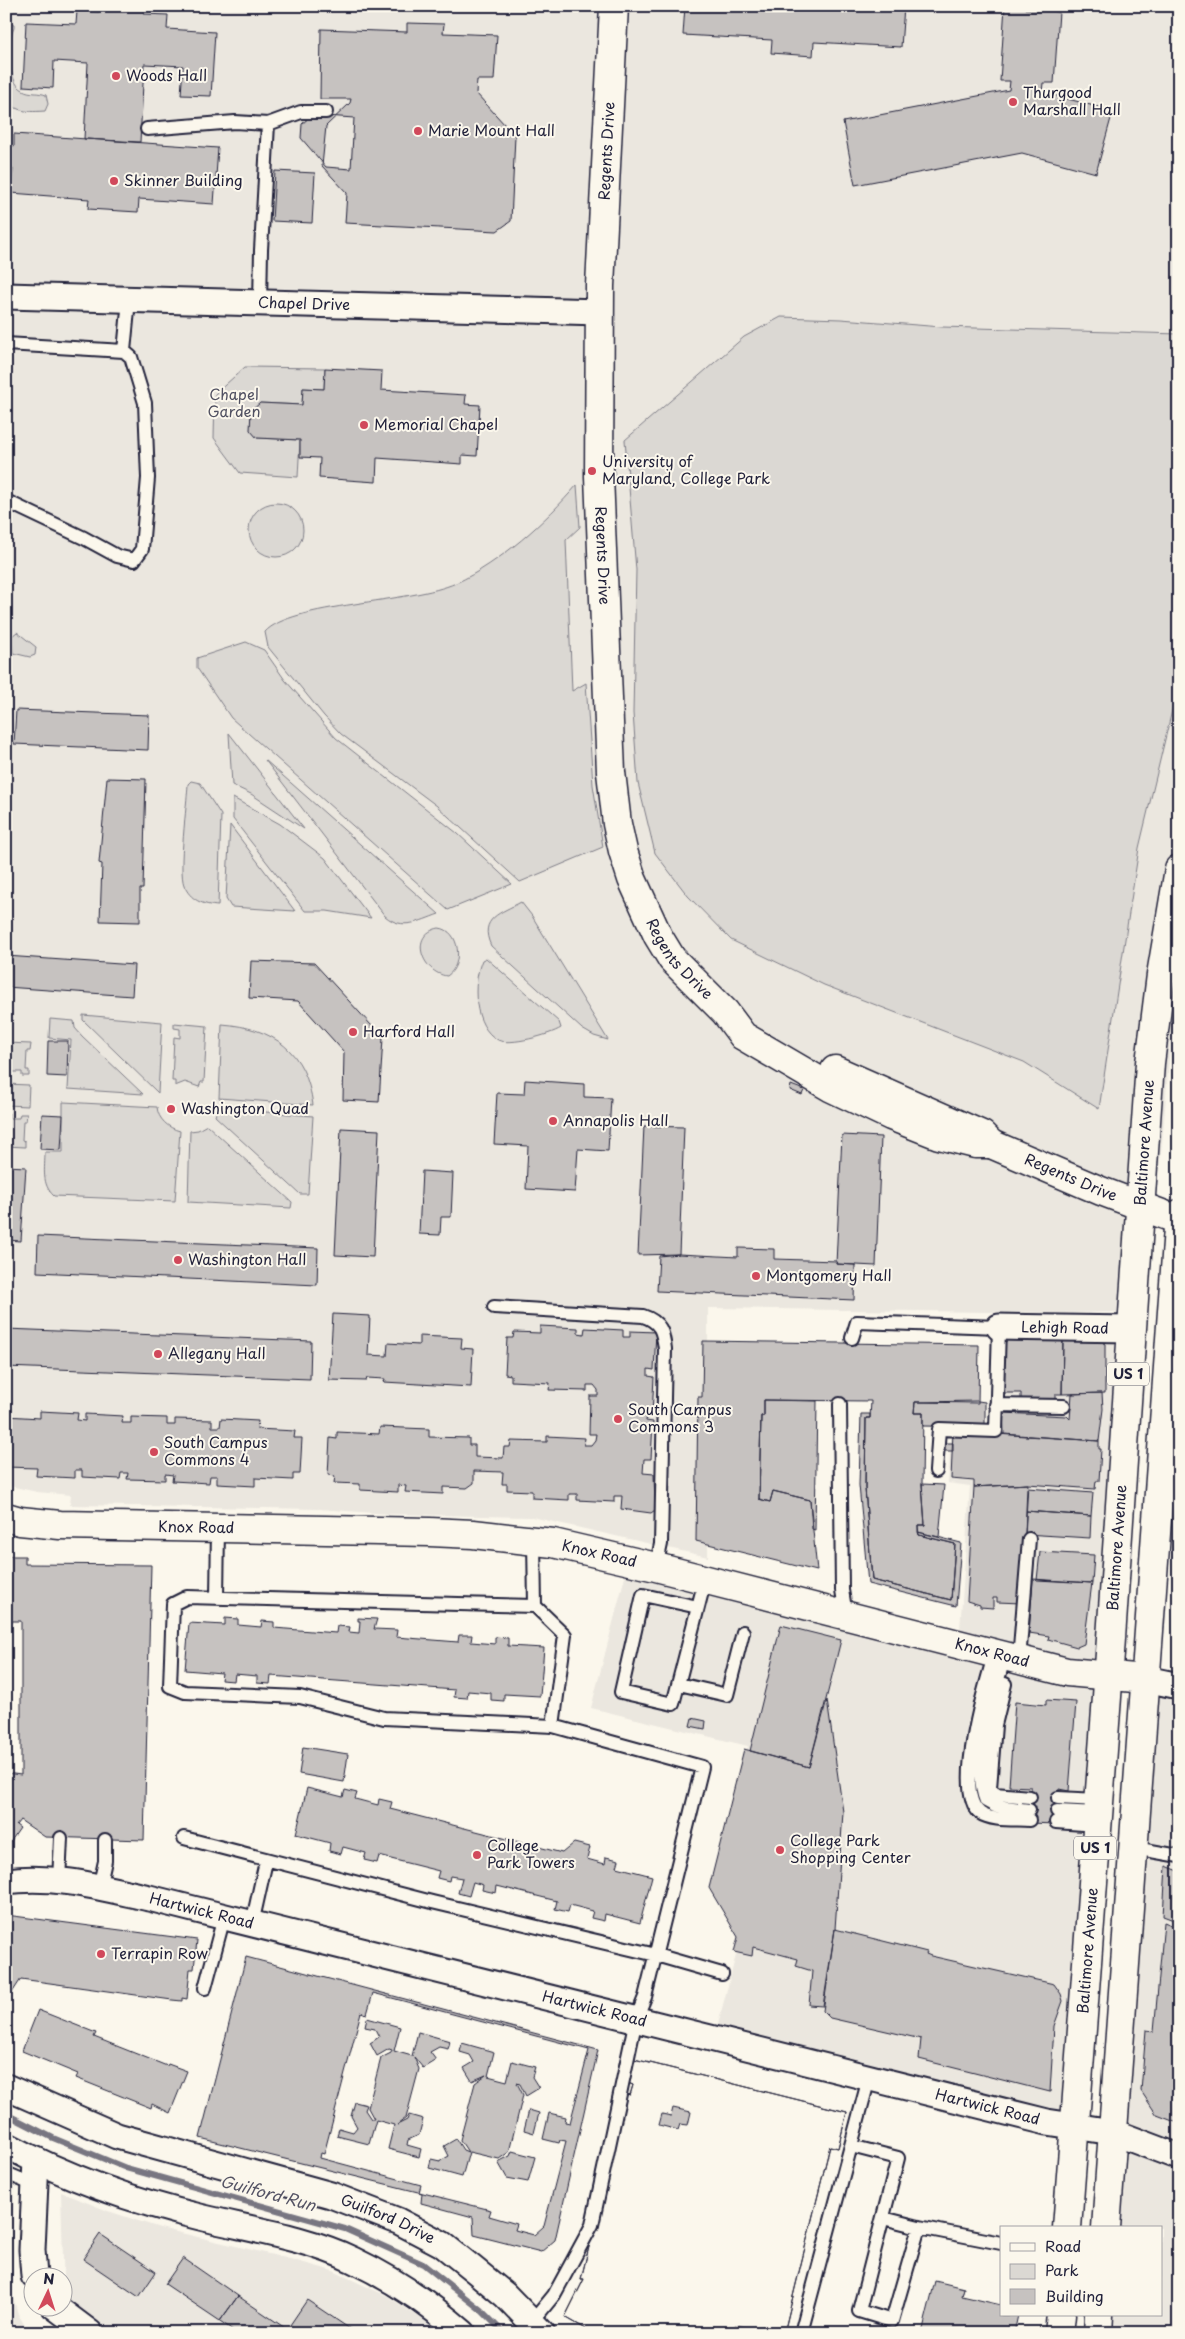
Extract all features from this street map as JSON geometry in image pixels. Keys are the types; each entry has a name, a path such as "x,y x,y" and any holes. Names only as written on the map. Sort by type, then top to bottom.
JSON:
{"street":[{"name":"Regents Drive","path":"614,6 600,312 599,485 609,741 616,824 623,852 632,879 658,936 672,960 725,1012 830,1068 982,1135 991,1144 1138,1206 1179,1218"},
{"name":"Chapel Drive","path":"6,296 600,312"},
{"name":"Baltimore Avenue","path":"1067,2226 1108,1676 1138,1206 1150,1063 1170,976 1179,869"},
{"name":"US 1","path":"1106,2226 1146,1678 1170,1457 1179,1218"},
{"name":"Lehigh Road","path":"999,1327 1131,1329"},
{"name":"Knox Road","path":"6,1517 60,1525 430,1532 472,1534 534,1541 656,1567 1067,1672 1146,1678 1179,1686"},
{"name":"Hartwick Road","path":"6,1881 21,1879 59,1881 100,1888 224,1917 1074,2128 1113,2132 1179,2158"},
{"name":"Guilford Drive","path":"6,2087 117,2136 331,2195 389,2217 442,2244 505,2295 537,2327"},
{"path":"6,2145 36,2160 116,2193 160,2207 292,2239 352,2260 417,2297 463,2333"},
{"path":"33,2266 32,2250 36,2160"},
{"path":"67,2316 90,2333"},
{"path":"1060,2333 1061,2316"},
{"path":"1098,2333 1099,2316"}],"lane":[{"path":"147,129 235,122 268,124 301,112 326,112"},
{"path":"260,304 268,124"},
{"path":"124,351 129,300"},
{"path":"6,344 124,351 130,357 145,403 147,486 142,549 134,560 117,556 6,501"},
{"path":"494,1307 643,1316 658,1323 663,1331 665,1349 664,1464 661,1544 656,1567"},
{"path":"852,1338 857,1322 999,1327 996,1431 939,1429 936,1471"},
{"path":"840,1404 842,1590 846,1616"},
{"path":"996,1405 1064,1406"},
{"path":"217,1598 218,1528"},
{"path":"1008,1657 975,1721 969,1788 972,1800 978,1811 985,1816 1030,1809 995,1794 990,1788 995,1725 1008,1657 1029,1539"},
{"path":"534,1541 536,1606 565,1635 553,1726"},
{"path":"698,1607 643,1595 621,1692 674,1704 698,1607 704,1580"},
{"path":"536,1606 187,1597 174,1604 170,1686 185,1692 300,1697 384,1718 553,1726 702,1767 656,1955 645,1996 636,2019 592,2225 537,2327"},
{"path":"679,1684 727,1695 743,1632"},
{"path":"1097,1813 1057,1810 1097,1813"},
{"path":"59,1881 61,1838"},
{"path":"184,1838 266,1861 656,1955 722,1974"},
{"path":"100,1888 105,1861 105,1840"},
{"path":"1134,1848 1179,1856"},
{"path":"252,1924 266,1861"},
{"path":"205,1988 224,1917"},
{"path":"801,2333 869,2078"},
{"path":"851,2146 898,2158 859,2311 892,2321 919,2227"},
{"path":"6,2173 34,2185"},
{"path":"883,2218 1000,2243"}],"shaded area":[{"name":"University of Maryland, College Park","path":"6,6 1179,6 1179,935 1162,1145 1149,1252 1123,1312 1063,1313 708,1308 708,1557 532,1517 388,1514 319,1509 70,1505 71,1495 37,1492 6,1485"},
{"name":"College Park Shopping Center","path":"995,1323 1131,1329 1074,2127 714,2039 740,1940 711,1890 748,1746 591,1708 629,1561 959,1644 970,1486 948,1483 951,1430 997,1432"},
{"path":"1146,1679 1179,1686 1179,2333 1098,2333 1100,2316 1162,2316 1162,2226 1106,2226"},
{"path":"6,2165 13,2167 15,2181 10,2285 18,2314 29,2333 6,2333"},
{"path":"61,2192 108,2211 160,2228 333,2271 387,2296 443,2333 109,2333 99,2328 72,2305 72,2266 63,2266"}],"green space":[{"path":"14,25 10,43 10,62 14,79 18,86 25,91 46,95 48,104 45,111 18,109 6,98 6,26"},
{"path":"781,317 841,319 942,327 1179,334 1179,681 1139,848 1099,1109 1024,1062 824,985 731,940 688,896 655,853 638,783 633,713 636,570 625,440 744,337"},
{"name":"Chapel Garden","path":"245,367 325,368 324,389 303,388 302,405 260,403 257,438 300,440 298,477 240,473 214,438 215,394"},
{"path":"577,485 580,527 566,540 572,691 586,683 593,785 603,847 520,882 437,806 341,734 268,647 265,632 279,622 300,615 436,590 473,575 505,553 537,527"},
{"path":"276,503 286,505 295,511 301,520 303,530 301,540 295,549 286,555 276,557 266,555 257,549 251,540 249,530 251,520 257,511 266,505"},
{"path":"17,632 36,647 35,655 30,657 13,653 12,636"},
{"path":"246,642 264,650 285,680 336,738 457,833 512,884 448,910 231,718 197,668 197,658"},
{"path":"229,733 304,829 251,794 232,785"},
{"path":"265,760 439,914 418,922 405,924 392,921 385,916"},
{"path":"191,781 200,783 221,815 218,906 193,898 184,885 182,877 183,836 188,784"},
{"path":"233,798 280,824 325,858 371,918 327,911 305,911 233,819"},
{"path":"230,825 295,911 231,907 226,899"},
{"path":"521,902 532,916 608,1040 594,1036 582,1029 491,946 487,929 490,923 499,913"},
{"path":"439,928 446,930 452,935 457,949 456,964 447,976 431,968 425,961 422,953 421,945 424,938 429,932"},
{"path":"486,958 559,1022 561,1028 539,1036 511,1042 498,1040 490,1034 479,1015 476,992 479,970 482,960"},
{"path":"83,1015 162,1022 158,1093 83,1020"},
{"path":"50,1019 74,1021 75,1028 82,1036 143,1094 68,1089 71,1040 49,1038"},
{"path":"174,1023 207,1026 204,1082 201,1082 199,1087 185,1082 175,1086 175,1081 172,1081 174,1037 180,1038 180,1029 174,1028"},
{"path":"222,1024 241,1026 257,1031 272,1037 284,1046 295,1057 303,1070 313,1105 219,1098"},
{"path":"6,1043 31,1044 30,1051 27,1051 26,1070 29,1070 29,1076 22,1076 22,1072 6,1074"},
{"path":"6,1084 29,1085 28,1106 6,1105"},
{"path":"63,1102 157,1107 159,1115 164,1122 171,1128 180,1131 175,1201 54,1196 45,1181 45,1152 63,1152"},
{"path":"218,1108 313,1116 308,1194 300,1194 215,1116"},
{"path":"6,1113 9,1113 9,1118 19,1118 20,1114 27,1114 26,1121 23,1121 22,1140 25,1141 25,1147 6,1146"},
{"path":"207,1125 292,1202 291,1208 188,1202 190,1131 198,1130"}],"building":[{"name":"Woods Hall","path":"99,6 144,6 144,14 168,15 167,29 215,32 211,96 181,95 183,66 144,64 140,142 84,139 88,63 54,61 53,88 23,86 26,22 76,24 77,11 99,12"},
{"path":"685,6 904,6 901,47 814,42 813,56 771,53 772,40 683,35"},
{"name":"Thurgood Marshall Hall","path":"1005,6 1025,6 1025,9 1059,12 1054,83 1043,83 1042,92 1113,111 1096,173 1022,153 855,185 843,122 1009,90 1010,81 1000,81"},
{"name":"Marie Mount Hall","path":"407,23 444,24 443,33 497,35 494,80 477,80 476,93 515,136 511,221 497,231 345,223 347,193 322,166 326,126 350,103 351,99 320,99 321,29 407,32"},
{"path":"312,115 354,118 351,169 326,167 301,138 302,124"},
{"name":"Skinner Building","path":"14,134 218,148 214,204 139,199 138,212 88,209 89,199 11,193 13,169 6,168 6,146 14,146"},
{"path":"275,171 315,173 312,223 272,221"},
{"name":"Memorial Chapel","path":"325,368 382,371 381,390 466,395 465,404 480,405 477,456 462,455 462,464 377,458 376,482 319,478 320,458 300,457 300,440 257,438 250,430 251,411 260,403 302,405 303,388 324,389"},
{"path":"16,710 149,715 148,750 14,744"},
{"path":"107,778 146,779 143,889 140,889 140,922 100,921 102,864 99,863"},
{"path":"6,956 134,965 132,996 6,987"},
{"name":"Harford Hall","path":"251,961 314,963 383,1038 379,1102 343,1100 344,1052 298,1001 249,998"},
{"path":"48,1041 68,1041 67,1077 47,1076"},
{"name":"Annapolis Hall","path":"525,1080 584,1084 584,1097 611,1098 608,1151 578,1149 575,1192 526,1189 528,1146 494,1144 497,1093 524,1094"},
{"path":"791,1085 804,1090 802,1095 790,1090"},
{"path":"42,1114 63,1115 61,1150 40,1149"},
{"path":"644,1126 684,1127 679,1254 638,1255"},
{"path":"341,1128 379,1130 373,1257 335,1255"},
{"name":"Montgomery Hall","path":"842,1135 881,1137 876,1266 836,1264"},
{"path":"6,1166 26,1167 21,1241 6,1240"},
{"path":"422,1171 453,1173 451,1217 441,1217 440,1235 419,1234"},
{"name":"Washington Hall","path":"38,1236 318,1248 317,1285 37,1272"},
{"name":"Montgomery Hall","path":"738,1248 774,1249 774,1259 837,1261 836,1264 855,1265 854,1300 657,1291 659,1256 679,1254 738,1257"},
{"path":"333,1314 370,1316 368,1355 387,1356 388,1343 419,1345 419,1336 462,1338 461,1348 473,1349 471,1387 384,1382 385,1379 367,1378 366,1381 329,1380"},
{"name":"South Campus Commons 3","path":"540,1326 578,1328 578,1333 584,1334 585,1328 623,1330 623,1337 630,1337 630,1331 656,1332 654,1370 648,1369 648,1376 654,1377 652,1415 647,1415 646,1421 653,1422 651,1459 644,1459 643,1473 654,1474 655,1510 651,1513 621,1509 622,1496 614,1496 614,1502 577,1500 577,1494 569,1494 569,1500 532,1498 532,1491 507,1490 507,1484 502,1484 503,1472 474,1471 474,1483 467,1488 443,1487 443,1494 405,1492 406,1486 398,1485 398,1492 360,1490 360,1484 334,1483 335,1476 328,1475 330,1438 337,1439 337,1432 379,1434 380,1427 429,1429 429,1437 469,1438 469,1445 475,1445 475,1457 503,1458 504,1447 510,1447 511,1441 547,1442 547,1436 585,1438 584,1445 591,1445 595,1440 596,1434 589,1434 590,1396 598,1396 598,1390 594,1385 587,1385 587,1391 549,1390 550,1383 511,1381 511,1375 505,1374 507,1338 513,1338 514,1332 540,1333"},
{"name":"Allegany Hall","path":"6,1329 311,1341 310,1379 6,1367"},
{"path":"1004,1334 1063,1339 1062,1394 1056,1394 1056,1400 1021,1400 1021,1393 1004,1393"},
{"path":"1063,1339 1100,1341 1105,1344 1105,1393 1062,1394"},
{"path":"703,1341 979,1345 978,1403 915,1402 914,1413 923,1413 922,1484 925,1525 918,1525 919,1535 955,1544 951,1600 872,1580 865,1488 866,1418 870,1418 871,1401 764,1400 764,1416 761,1416 759,1499 770,1502 773,1491 810,1500 817,1571 696,1541 698,1397 702,1397"},
{"path":"1102,1393 1103,1409 1099,1441 1004,1434 1003,1413 1067,1416 1070,1419 1072,1394"},
{"path":"764,1400 817,1401 815,1530 812,1529 810,1500 773,1491 770,1502 759,1499 761,1416 764,1416"},
{"path":"915,1402 985,1402 985,1427 923,1426 923,1413 914,1413"},
{"name":"South Campus Commons 4","path":"40,1411 78,1413 77,1420 85,1421 85,1414 123,1416 122,1423 131,1423 131,1417 167,1418 167,1425 175,1425 175,1419 212,1420 212,1427 220,1427 221,1419 258,1421 257,1429 295,1431 294,1438 302,1438 300,1474 293,1474 293,1480 255,1478 255,1486 217,1484 217,1476 210,1476 209,1483 172,1481 173,1475 165,1474 165,1480 127,1479 128,1473 121,1473 120,1479 82,1477 82,1470 75,1470 75,1478 36,1476 37,1468 6,1467 6,1416 40,1418"},
{"path":"861,1414 870,1414 870,1418 866,1418 865,1488 872,1580 951,1600 955,1544 919,1535 918,1532 961,1543 956,1606 868,1584 859,1485"},
{"path":"953,1431 1099,1441 1099,1449 1101,1449 1099,1481 1096,1481 1095,1489 1028,1484 974,1487 974,1481 951,1479"},
{"path":"945,1443 953,1443 953,1451 944,1451"},
{"path":"922,1484 944,1485 939,1537 918,1532 918,1525 925,1525"},
{"path":"1028,1484 1021,1603 997,1602 997,1598 993,1598 993,1608 980,1607 980,1605 967,1601 974,1487"},
{"path":"1027,1488 1093,1493 1091,1516 1026,1511"},
{"path":"1026,1511 1091,1516 1090,1538 1025,1534"},
{"path":"1040,1552 1094,1555 1092,1583 1037,1580"},
{"path":"6,1556 25,1556 25,1564 151,1565 144,1840 45,1837 20,1820 16,1825 20,1828 6,1848 6,1773 21,1775 21,1621 6,1621"},
{"path":"1033,1579 1092,1583 1084,1644 1077,1647 1048,1639 1049,1636 1029,1633"},
{"path":"225,1618 238,1619 238,1625 261,1627 262,1621 274,1622 274,1628 336,1633 337,1626 350,1627 349,1632 359,1633 360,1621 358,1621 358,1618 377,1619 374,1629 397,1630 396,1637 458,1642 459,1635 472,1635 471,1642 495,1644 495,1637 508,1638 508,1646 544,1648 540,1696 504,1694 504,1701 491,1700 491,1693 468,1691 467,1698 454,1697 455,1690 271,1676 270,1684 257,1683 257,1676 235,1674 234,1681 221,1680 222,1673 185,1670 189,1623 225,1625"},
{"path":"781,1625 841,1640 809,1767 750,1751"},
{"name":"College Park Shopping Center","path":"827,1700 843,1812 835,1929 823,2006 809,2005 812,1971 796,1966 798,1959 753,1947 752,1956 734,1952 738,1937 709,1888 744,1749 809,1767"},
{"path":"1046,1700 1076,1702 1069,1791 1059,1789 1056,1824 1029,1823 1031,1787 1009,1786 1015,1702 1046,1705"},
{"path":"692,1718 706,1721 705,1729 690,1726"},
{"path":"303,1747 348,1754 344,1782 299,1774"},
{"name":"College Park Towers","path":"307,1788 343,1797 345,1790 357,1793 355,1799 378,1805 379,1799 392,1802 390,1809 562,1853 574,1843 590,1847 587,1859 605,1864 606,1857 619,1860 617,1867 652,1876 640,1923 605,1914 604,1921 591,1918 593,1911 570,1905 568,1912 555,1909 557,1901 497,1886 496,1893 482,1890 483,1885 473,1882 469,1896 458,1893 462,1878 450,1876 449,1881 437,1878 439,1871 379,1856 377,1863 364,1860 366,1853 343,1847 341,1854 329,1851 330,1843 296,1834"},
{"path":"1166,1866 1179,1871 1179,1922 1163,1916"},
{"name":"Terrapin Row","path":"6,1915 197,1940 194,1969 190,1969 187,1999 182,1998 182,2001 172,2000 21,1979 6,2002"},
{"path":"1164,1922 1179,1928 1178,2123 1157,2115 1141,2091 1146,2030 1154,2031"},
{"path":"835,1929 927,1952 926,1954 931,1956 1054,1984 1061,1994 1063,2001 1054,2026 1050,2092 919,2059 921,2039 830,2018 823,2011"},
{"path":"246,1957 598,2050 555,2240 541,2252 474,2235 473,2217 421,2203 422,2193 200,2138"},
{"path":"373,1993 589,2050 570,2123 565,2122 566,2117 549,2113 543,2139 559,2143 560,2140 566,2141 544,2226 534,2235 515,2230 517,2224 489,2216 491,2210 419,2192 421,2185 320,2158 321,2153 324,2154 361,2012 367,2014","holes":["367,2018 400,2027 394,2051 412,2056 418,2032 450,2041 448,2049 439,2047 430,2052 436,2060 423,2068 414,2057 419,2069 406,2118 397,2125 407,2120 409,2115 423,2119 419,2135 408,2140 407,2145 421,2149 419,2157 388,2149 394,2125 376,2120 369,2144 337,2136 339,2128 353,2132 357,2127 351,2116 355,2102 367,2105 365,2110 371,2119 374,2119 368,2108 381,2058 391,2053 392,2050 389,2049 377,2056 370,2043 379,2037 375,2029 365,2027","462,2043 494,2052 488,2076 507,2081 512,2061 535,2067 532,2077 539,2088 526,2096 520,2084 517,2083 523,2095 509,2152 499,2159 469,2152 462,2177 429,2168 431,2159 440,2161 449,2156 444,2146 456,2139 463,2150 468,2152 460,2140 475,2083 486,2075 472,2081 464,2068 474,2062 470,2055 460,2052","529,2110 539,2113 534,2133 524,2130","512,2151 535,2157 528,2182 507,2178 498,2162 510,2156"]},
{"path":"38,2010 96,2033 94,2037 167,2066 168,2064 187,2071 170,2113 152,2104 151,2108 76,2078 78,2074 22,2051"},
{"path":"634,2059 847,2112 838,2148 830,2146 784,2333 745,2333 746,2327 735,2325 733,2333 593,2333 565,2317 584,2279 581,2279 627,2094 630,2095 633,2085 628,2083","holes":["673,2108 691,2112 688,2125 680,2124 678,2130 659,2125 662,2114 671,2116"]},
{"path":"634,2059 847,2112 838,2148 830,2146 784,2333 593,2333 565,2317 584,2279 581,2279 627,2094 630,2095 633,2085 628,2083"},
{"path":"100,2234 156,2272 139,2297 83,2259"},
{"path":"183,2258 238,2296 220,2321 165,2284"},
{"path":"935,2281 964,2288 962,2296 1000,2305 1000,2316 1018,2316 1014,2333 922,2333"},
{"path":"238,2296 291,2333 237,2333 220,2321"},
{"path":"307,2300 356,2333 302,2333 290,2325"}],"waterway":[{"name":"Guilford Run","path":"6,2114 53,2138 126,2168 345,2229 423,2264 481,2310 504,2333"}],"place":[{"name":"Woods Hall","path":"116,76"},
{"name":"Thurgood Marshall Hall","path":"1013,102"},
{"name":"Marie Mount Hall","path":"418,131"},
{"name":"Skinner Building","path":"114,181"},
{"name":"Memorial Chapel","path":"364,425"},
{"name":"University of Maryland, College Park","path":"592,471"},
{"name":"Harford Hall","path":"353,1032"},
{"name":"Washington Quad","path":"171,1109"},
{"name":"Annapolis Hall","path":"553,1121"},
{"name":"Washington Hall","path":"178,1260"},
{"name":"Montgomery Hall","path":"756,1276"},
{"name":"Allegany Hall","path":"158,1354"},
{"name":"South Campus Commons 3","path":"618,1419"},
{"name":"South Campus Commons 4","path":"154,1452"},
{"name":"College Park Shopping Center","path":"780,1850"},
{"name":"College Park Towers","path":"477,1855"},
{"name":"Terrapin Row","path":"101,1954"}]}
